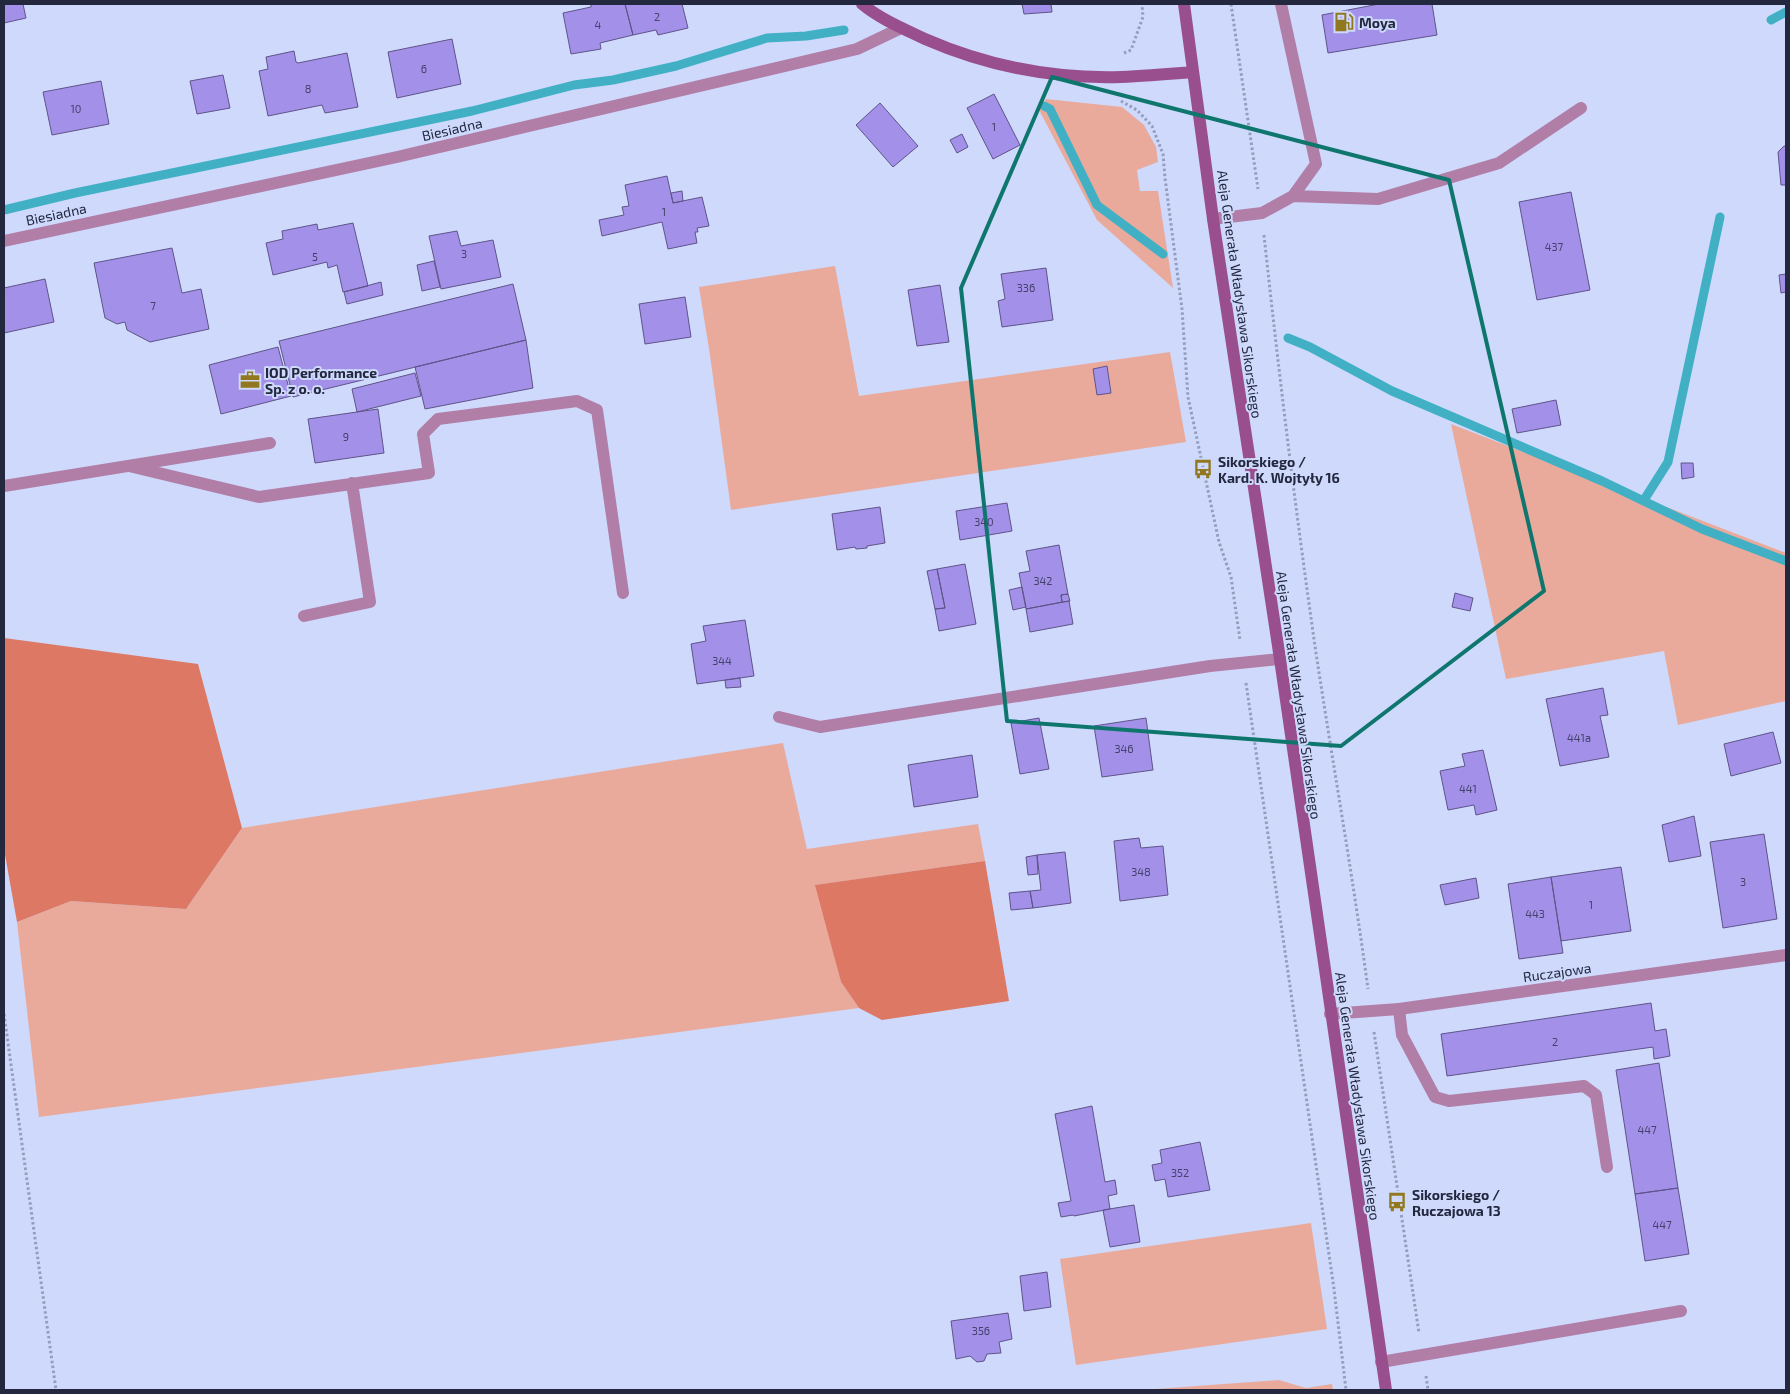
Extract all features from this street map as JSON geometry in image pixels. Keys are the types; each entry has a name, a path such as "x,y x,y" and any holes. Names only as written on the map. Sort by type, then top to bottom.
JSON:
{"main road":[{"path":"862,4 901,28 951,50 994,64 1041,73 1120,77 1193,72"},
{"name":"Aleja Generała Władysława Sikorskiego","path":"1184,4 1213,219 1280,659 1386,1390"}],"street":[{"path":"1213,219 1262,213 1293,196 1316,164 1281,4"},
{"name":"Biesiadna","path":"4,241 388,159 857,49 901,28"},
{"path":"1293,196 1378,199 1499,163 1581,108"},
{"path":"129,466 258,497 429,473 423,434 438,418 577,400 597,410 623,593"},
{"path":"4,486 270,443"},
{"path":"304,616 370,602 352,483"},
{"path":"779,717 820,727 1210,666 1280,659"},
{"name":"Ruczajowa","path":"1330,1014 1399,1009 1786,955"},
{"path":"1399,1009 1402,1035 1435,1096 1449,1102 1584,1086 1596,1095 1607,1167"},
{"path":"1381,1362 1680,1311"}],"path":[{"path":"1119,56 1132,50 1143,17 1142,4"},
{"path":"1231,4 1262,213 1282,401 1316,653 1353,880 1428,1390"},
{"path":"1120,101 1137,110 1152,126 1163,154 1164,178 1182,310 1188,397 1219,542 1231,577 1333,1279 1346,1390"},
{"path":"4,1014 56,1390"}],"highlighted area":[{"path":"1052,77 1449,180 1544,591 1341,746 1007,721 961,288"}],"shaded area":[{"path":"1046,99 1122,107 1144,125 1156,147 1158,162 1137,170 1140,191 1158,191 1173,288 1097,220 1039,110"},
{"path":"835,266 859,396 1170,352 1186,442 731,510 699,287"},
{"path":"1451,424 1786,553 1786,701 1678,725 1664,651 1506,679"},
{"path":"4,638 198,664 242,828 186,909 71,901 17,922 4,849"},
{"path":"783,743 807,849 978,824 985,861 816,885 841,982 859,1008 39,1117 17,922 71,901 186,909 242,828"},
{"path":"985,861 1009,1001 882,1020 859,1008 841,982 815,885"},
{"path":"1311,1223 1327,1329 1076,1365 1060,1259"},
{"path":"1279,1380 1306,1388 1332,1384 1333,1390 1142,1390"}],"building":[{"path":"4,4 23,4 26,18 4,23"},
{"path":"591,4 625,4 633,35 600,43 601,49 571,54 563,13 591,7"},
{"path":"625,4 682,4 688,28 658,35 656,30 633,35"},
{"path":"1022,4 1051,4 1052,12 1024,14"},
{"path":"1379,4 1432,4 1437,35 1328,53 1322,15"},
{"path":"452,39 461,84 397,98 388,52"},
{"path":"294,51 296,62 298,63 347,53 358,107 325,113 322,105 268,116 259,71 268,69 266,57"},
{"path":"223,75 230,108 197,114 190,81"},
{"path":"101,81 109,124 52,135 43,92"},
{"path":"994,94 1020,145 993,159 967,108"},
{"path":"880,103 918,146 893,167 856,125"},
{"path":"962,134 968,147 957,153 950,140"},
{"path":"1786,146 1786,185 1781,185 1778,152"},
{"path":"667,176 673,203 702,197 709,226 697,228 698,232 695,232 697,243 668,249 662,222 602,236 599,220 624,215 622,207 629,206 625,185"},
{"path":"682,191 683,201 673,203 671,193"},
{"path":"1571,192 1590,290 1537,300 1519,202"},
{"path":"353,223 368,286 343,292 337,265 328,268 327,262 273,275 266,243 283,239 282,231 317,224 318,230"},
{"path":"457,231 461,246 493,240 501,277 441,289 429,236"},
{"path":"172,248 182,293 201,289 209,329 150,342 127,330 125,322 117,324 105,318 94,263"},
{"path":"434,261 440,287 422,291 417,265"},
{"path":"1046,268 1053,320 1002,327 998,301 1005,299 1001,274"},
{"path":"1786,274 1786,292 1781,293 1779,275"},
{"path":"45,279 54,322 4,333 4,288"},
{"path":"381,282 383,295 347,304 344,292"},
{"path":"513,284 526,340 293,397 279,341"},
{"path":"940,285 949,342 917,346 908,290"},
{"path":"685,297 691,337 645,344 639,304"},
{"path":"526,340 533,388 425,409 415,367"},
{"name":"IOD Performance Sp. z o. o.","path":"278,347 291,396 221,414 209,365"},
{"path":"1107,366 1111,393 1097,395 1093,369"},
{"path":"415,373 421,396 357,412 352,389"},
{"path":"1556,400 1561,425 1517,433 1512,409"},
{"path":"378,409 384,453 315,463 308,419"},
{"path":"1681,463 1693,463 1694,477 1682,479"},
{"path":"1007,503 1012,531 960,540 956,511"},
{"path":"880,507 885,543 867,546 867,548 856,549 855,547 837,550 832,514"},
{"path":"1059,545 1068,594 1061,595 1062,602 1026,609 1019,573 1030,571 1026,551"},
{"path":"965,564 976,624 939,631 935,609 945,608 937,569"},
{"path":"937,569 945,608 935,609 927,571"},
{"path":"1022,587 1026,607 1013,610 1009,590"},
{"path":"1455,593 1473,598 1470,611 1452,607"},
{"path":"1068,594 1070,601 1062,602 1061,595"},
{"path":"1069,601 1073,624 1030,632 1026,609"},
{"path":"745,620 754,676 697,684 691,644 706,641 703,626"},
{"path":"740,678 741,687 726,688 725,680"},
{"path":"1603,688 1608,715 1600,716 1609,757 1560,766 1546,699"},
{"path":"1039,718 1049,769 1020,774 1011,723"},
{"path":"1146,718 1153,770 1102,777 1094,726"},
{"path":"1773,732 1781,763 1731,776 1724,744"},
{"path":"1483,750 1497,810 1476,815 1474,805 1448,810 1440,771 1465,766 1462,754"},
{"path":"972,755 978,797 914,807 908,765"},
{"path":"1694,816 1701,856 1669,862 1662,825"},
{"path":"1764,834 1777,919 1723,928 1710,842"},
{"path":"1139,838 1141,848 1163,846 1168,895 1120,901 1114,841"},
{"path":"1065,852 1071,903 1033,908 1030,891 1041,890 1037,855"},
{"path":"1037,855 1038,874 1028,875 1026,857"},
{"path":"1621,867 1631,931 1561,941 1551,877"},
{"path":"1551,877 1563,953 1519,959 1508,884"},
{"path":"1476,878 1479,898 1445,905 1440,885"},
{"path":"1030,891 1033,908 1011,910 1009,893"},
{"path":"1651,1003 1655,1031 1666,1029 1670,1056 1654,1059 1653,1047 1447,1076 1441,1034"},
{"path":"1659,1063 1678,1188 1635,1194 1616,1070"},
{"path":"1092,1106 1105,1182 1115,1180 1117,1194 1108,1196 1110,1209 1061,1217 1058,1203 1071,1201 1055,1114"},
{"path":"1200,1142 1210,1190 1168,1197 1165,1179 1155,1181 1152,1165 1162,1163 1160,1150"},
{"path":"1678,1188 1689,1254 1645,1261 1635,1194"},
{"path":"1134,1205 1140,1242 1110,1247 1103,1210"},
{"path":"1047,1272 1051,1307 1024,1311 1020,1276"},
{"path":"1008,1313 1012,1339 999,1342 1001,1353 987,1354 984,1361 977,1362 970,1356 956,1359 951,1321"}],"waterway":[{"path":"1771,20 1786,12"},
{"path":"4,210 75,193 472,111 574,85 613,80 676,66 767,38 806,36 844,30"},
{"path":"1044,106 1050,109 1097,205 1163,254"},
{"path":"1644,500 1668,462 1720,217"},
{"path":"1288,338 1310,347 1392,391 1602,481 1702,529 1786,561"}],"place":[{"name":"Moya","path":"1344,22"},
{"name":"IOD Performance Sp. z o. o.","path":"250,380"},
{"name":"Sikorskiego / Kard. K. Wojtyły 16","path":"1203,469"},
{"name":"Sikorskiego / Ruczajowa 13","path":"1397,1202"}]}
